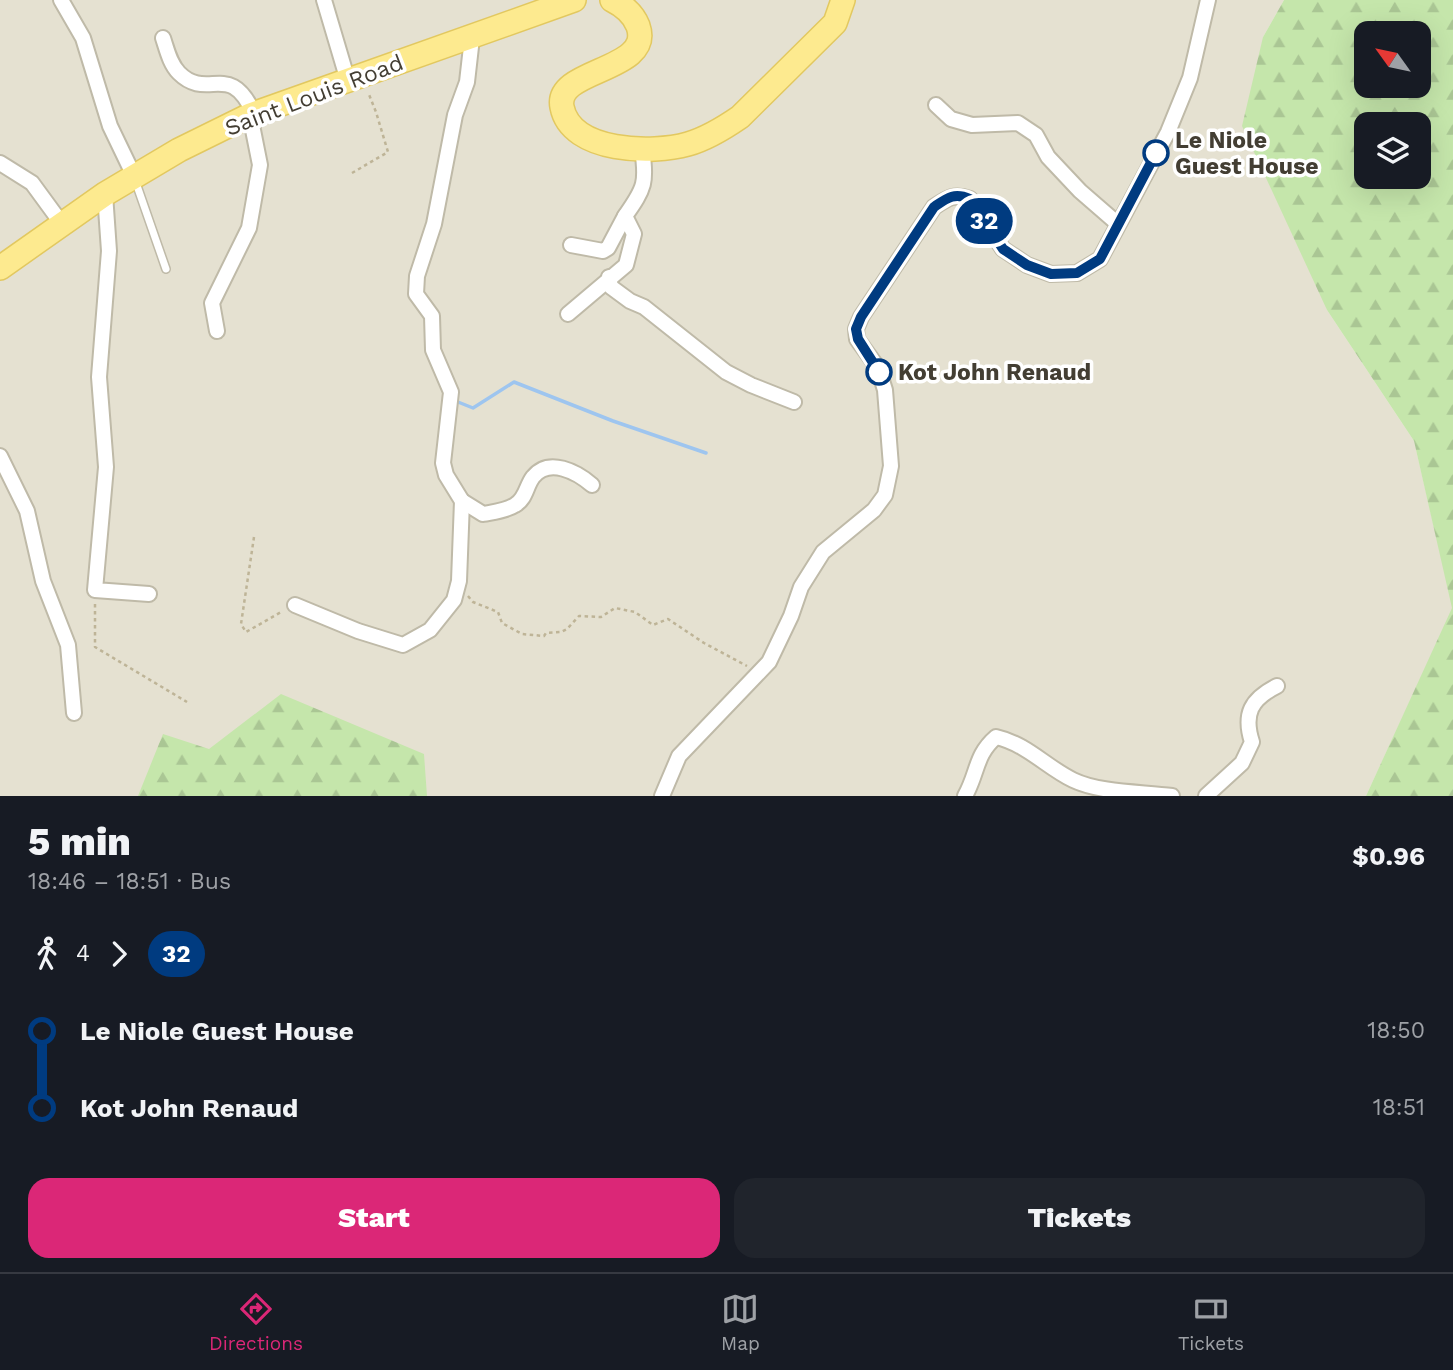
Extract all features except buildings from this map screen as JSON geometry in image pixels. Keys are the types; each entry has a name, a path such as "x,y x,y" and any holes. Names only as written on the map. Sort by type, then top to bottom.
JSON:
{"main road":[{"name":"Saint Louis Road","path":"0,268 134,176 179,150 252,115 574,0"},
{"path":"612,0 634,18 639,32 637,46 621,60 569,88 561,105 568,122 588,138 604,145 642,149 690,144 726,127 740,117 835,23 844,0"}],"street":[{"path":"61,0 83,38 110,126 134,176"},
{"path":"324,0 354,79"},
{"path":"662,796 679,756 769,662 791,617 801,587 823,552 874,510 885,495 891,466 885,390 878,368 858,339 856,329 861,317 934,207 950,196 961,195 970,199 1003,249 1027,265 1051,274 1077,273 1100,259 1168,132 1190,79 1208,0"},
{"path":"163,38 171,62 178,72 195,83 216,85 228,82 237,87 246,96 252,115 260,165 250,228 212,303 217,331"},
{"path":"472,38 467,82 455,115 434,224 416,276 416,294 432,316 433,350 451,392 443,463 446,475 462,501 483,513 516,505 533,477 543,468 560,467 581,476 592,485"},
{"path":"936,105 951,119 972,125 1018,123 1037,135 1048,158 1118,224"},
{"path":"571,245 603,251 608,248 646,177 642,149"},
{"path":"0,163 32,183 62,224"},
{"path":"105,194 109,251 99,377 106,467 95,590 149,594"},
{"path":"568,314 626,265 634,234 625,216"},
{"path":"609,277 611,287 629,301 644,307 726,372 794,402"},
{"path":"0,456 27,511 43,581 68,645 74,713"},
{"path":"295,605 358,631 403,645 430,630 454,600 459,581 462,501"},
{"path":"1206,796 1242,763 1252,742 1247,727 1250,710 1262,694 1277,686"},
{"path":"965,796 978,759 985,747 996,737 1024,748 1073,780 1091,786 1172,796"}],"lane":[{"path":"134,176 166,269"}],"path":[{"path":"352,173 388,152 376,112 354,79"},
{"path":"254,537 240,624 246,632 295,605"},
{"path":"459,581 473,602 498,612 502,623 522,634 532,636 561,632 579,616 601,617 615,608 625,609 635,612 653,625 668,619 675,622 704,643 753,669 755,676"},
{"path":"95,590 95,647 187,702"}],"shaded area":[{"path":"0,0 1284,0 1263,37 1327,310 1414,441 1453,608 1366,796 0,796"}],"green space":[{"path":"1284,0 1453,0 1453,796 1366,796 1452,608 1414,441 1327,310 1242,126 1263,37"},
{"path":"281,694 424,754 427,796 138,796 163,734 209,749"}],"waterway":[{"path":"458,402 473,408 514,382 613,421 706,453"}],"bus line":[{"name":"32","path":"879,372 858,339 856,329 861,317 934,207 950,196 961,195 970,199 1003,249 1027,265 1051,274 1077,273 1100,259 1156,153"}],"place":[{"name":"Le Niole Guest House","path":"1156,153"},
{"name":"Kot John Renaud","path":"879,372"}]}
